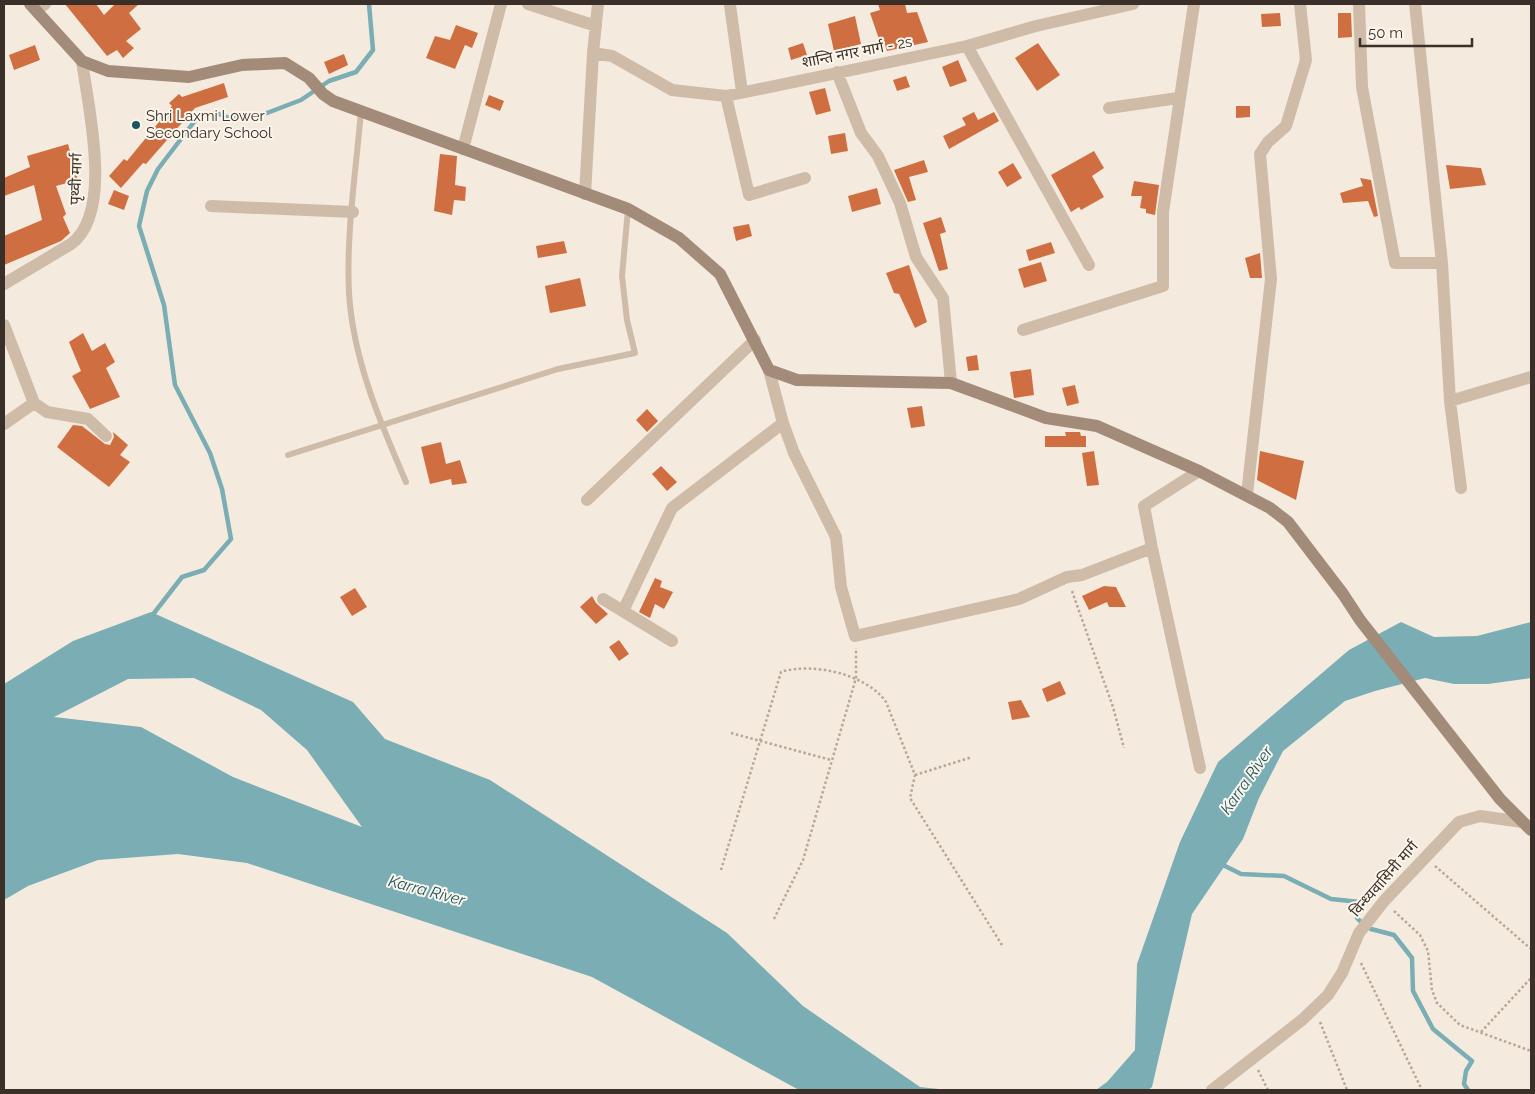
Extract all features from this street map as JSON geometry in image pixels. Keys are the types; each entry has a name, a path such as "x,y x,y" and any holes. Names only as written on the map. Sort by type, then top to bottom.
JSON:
{"main road":[{"path":"38,6 82,61 108,71 189,77 242,65 285,63 309,78 323,94 333,101 628,210 679,238 720,274 769,370 797,380 952,383 1046,418 1097,426 1247,494 1288,522 1343,594 1360,620 1500,799 1527,826"}],"street":[{"path":"463,148 501,4"},
{"path":"528,4 596,26"},
{"path":"585,194 593,52 598,4"},
{"name":"शान्ति नगर मार्ग - 2s","path":"593,52 612,56 672,90 726,96 967,46 1036,26 1133,4"},
{"path":"1023,330 1163,286 1163,212 1178,98 1194,4"},
{"path":"1247,494 1271,279 1260,154 1268,142 1286,126 1306,60 1300,4"},
{"path":"1359,4 1362,87 1395,263 1442,263"},
{"path":"1416,4 1442,263 1450,401 1461,488"},
{"path":"730,5 742,92"},
{"path":"967,46 1089,265"},
{"name":"पृथ्वी मार्ग","path":"4,284 81,238 87,227 95,202 95,152 82,61"},
{"path":"836,72 861,133 878,156 900,203 916,257 943,298 952,383"},
{"path":"726,96 749,195 805,178"},
{"path":"1109,108 1178,98"},
{"path":"211,206 353,212"},
{"path":"4,325 34,402 46,412 88,419 106,436"},
{"path":"587,500 755,340"},
{"path":"769,370 783,423 794,453 836,537 841,587 856,636 1019,600 1067,577 1082,575 1152,548"},
{"path":"1450,401 1531,377"},
{"path":"4,424 34,402"},
{"path":"623,611 672,508 783,423"},
{"path":"1199,471 1144,506 1200,768"},
{"path":"603,598 672,641"},
{"name":"विन्ध्यवासिनी मार्ग","path":"1212,1090 1328,995 1342,974 1359,933 1384,901 1459,822 1480,816 1527,826"}],"lane":[{"path":"361,111 353,212 350,294 360,360 382,426 406,482"},
{"path":"288,455 558,369 635,353 627,320 622,276 628,210"}],"path":[{"path":"1067,577 1113,707 1124,748"},
{"path":"774,919 803,860 856,678 856,636"},
{"path":"721,870 781,672 793,668 841,674 856,678 879,692 886,702 915,776 910,798 1002,945"},
{"path":"731,733 832,760"},
{"path":"915,776 972,757"},
{"path":"1424,857 1531,949"},
{"path":"1384,901 1420,936 1428,951 1432,990 1437,1003 1460,1025 1531,1051"},
{"path":"1354,948 1422,1090"},
{"path":"1480,1032 1531,978"},
{"path":"1314,1008 1348,1090"},
{"path":"1252,1057 1268,1090"}],"water":[{"name":"Karra River","path":"151,612 353,702 385,739 490,780 727,933 803,1006 920,1087 948,1090 799,1090 592,977 247,863 178,854 98,860 28,886 4,900 4,684 73,641","holes":["194,678 261,710 307,750 362,827 233,777 141,727 54,717 128,679"]},
{"name":"Karra River","path":"1401,622 1434,637 1477,636 1531,622 1531,678 1488,684 1454,684 1425,678 1375,691 1345,701 1283,751 1259,798 1243,839 1192,914 1152,1087 1148,1090 1096,1090 1107,1082 1135,1050 1137,964 1180,842 1218,762 1349,650"}],"building":[{"path":"65,4 96,4 104,15 115,4 139,4 129,13 141,29 126,41 134,48 123,58 117,50 107,56"},
{"path":"878,4 905,4 907,13 917,12 928,42 887,51 883,38 879,39 870,13 880,10"},
{"path":"1280,13 1281,26 1262,27 1261,14"},
{"path":"1338,13 1351,13 1352,37 1338,38"},
{"path":"855,16 861,44 834,51 828,24"},
{"path":"456,25 478,33 472,48 465,45 455,69 426,58 435,36 450,40"},
{"path":"803,43 807,55 791,60 788,48"},
{"path":"1038,43 1060,75 1037,91 1015,58"},
{"path":"35,45 40,60 14,70 9,55"},
{"path":"344,54 348,65 329,74 324,62"},
{"path":"958,60 967,81 950,87 942,67"},
{"path":"906,76 910,87 897,91 893,80"},
{"path":"224,83 228,97 195,108 146,164 143,163 121,188 109,176 124,159 127,161 172,106 169,103 179,94 182,97"},
{"path":"825,88 831,111 816,115 809,92"},
{"path":"489,95 504,101 500,111 485,105"},
{"path":"1236,106 1250,106 1250,117 1236,118"},
{"path":"974,112 978,120 994,112 999,121 949,149 943,136 966,125 962,118"},
{"path":"845,133 848,151 831,154 828,136"},
{"path":"68,144 78,180 56,186 66,214 63,217 70,233 61,241 4,265 4,236 42,220 34,185 4,196 4,178 30,167 27,156"},
{"path":"1094,151 1104,168 1092,176 1104,197 1081,210 1079,207 1071,212 1051,175"},
{"path":"440,154 457,156 455,185 466,187 465,201 454,200 452,215 434,211"},
{"path":"924,160 928,172 909,177 916,200 908,202 894,170"},
{"path":"1013,163 1022,178 1007,187 998,172"},
{"path":"1446,165 1481,168 1486,185 1450,189"},
{"path":"1360,178 1371,180 1378,216 1374,217 1368,201 1343,203 1340,193 1363,186"},
{"path":"1134,181 1159,185 1155,215 1146,213 1146,209 1140,208 1142,196 1131,196"},
{"path":"877,188 881,204 852,212 848,196"},
{"path":"114,190 129,196 124,210 108,204"},
{"path":"941,217 946,232 940,234 948,269 939,271 923,223"},
{"path":"749,224 752,236 736,241 733,227"},
{"path":"564,241 567,253 538,258 536,246"},
{"path":"1051,242 1055,253 1029,261 1026,250"},
{"path":"1260,253 1262,278 1250,278 1245,258"},
{"path":"1041,262 1047,281 1024,288 1018,269"},
{"path":"909,265 927,322 915,328 899,294 894,293 886,273"},
{"path":"580,278 586,306 550,313 545,286"},
{"path":"83,333 92,351 105,343 115,362 106,368 120,397 90,409 72,376 81,371 69,342"},
{"path":"977,355 979,370 968,371 966,357"},
{"path":"1031,369 1034,395 1014,398 1010,372"},
{"path":"1075,385 1079,403 1067,406 1062,388"},
{"path":"922,406 925,426 911,428 907,408"},
{"path":"647,409 658,421 647,432 636,420"},
{"path":"73,425 82,426 105,444 110,445 114,437 113,432 128,445 120,455 130,462 109,487 57,447"},
{"path":"1065,432 1080,432 1081,436 1086,436 1086,447 1045,447 1045,436 1066,436"},
{"path":"441,442 446,464 460,460 467,483 452,485 451,479 430,484 421,447"},
{"path":"1094,451 1099,485 1087,486 1082,453"},
{"path":"1260,451 1304,461 1296,500 1257,480"},
{"path":"661,466 677,482 667,491 652,474"},
{"path":"655,578 662,581 660,587 673,592 664,609 655,604 650,618 639,612"},
{"path":"1104,586 1116,587 1126,607 1109,607 1107,602 1089,610 1082,596"},
{"path":"355,588 367,607 352,616 340,597"},
{"path":"592,596 596,603 608,614 596,624 580,607"},
{"path":"619,640 629,654 619,661 609,647"},
{"path":"1060,681 1066,694 1047,702 1042,689"},
{"path":"1021,700 1030,717 1012,720 1008,702"}],"waterway":[{"path":"151,617 182,577 204,570 231,539 222,489 210,453 175,385 164,305 139,226 147,191 158,169 197,118 216,113 232,119 267,113 301,100 329,81 356,72 373,50 369,4"},
{"path":"1221,864 1241,874 1284,876 1331,899 1360,902 1357,918 1360,921"},
{"path":"1371,929 1394,935 1412,958 1413,991 1433,1029 1472,1061 1466,1071 1464,1084 1468,1090"}],"place":[{"name":"Shri Laxmi Lower Secondary School","path":"136,125"}]}
